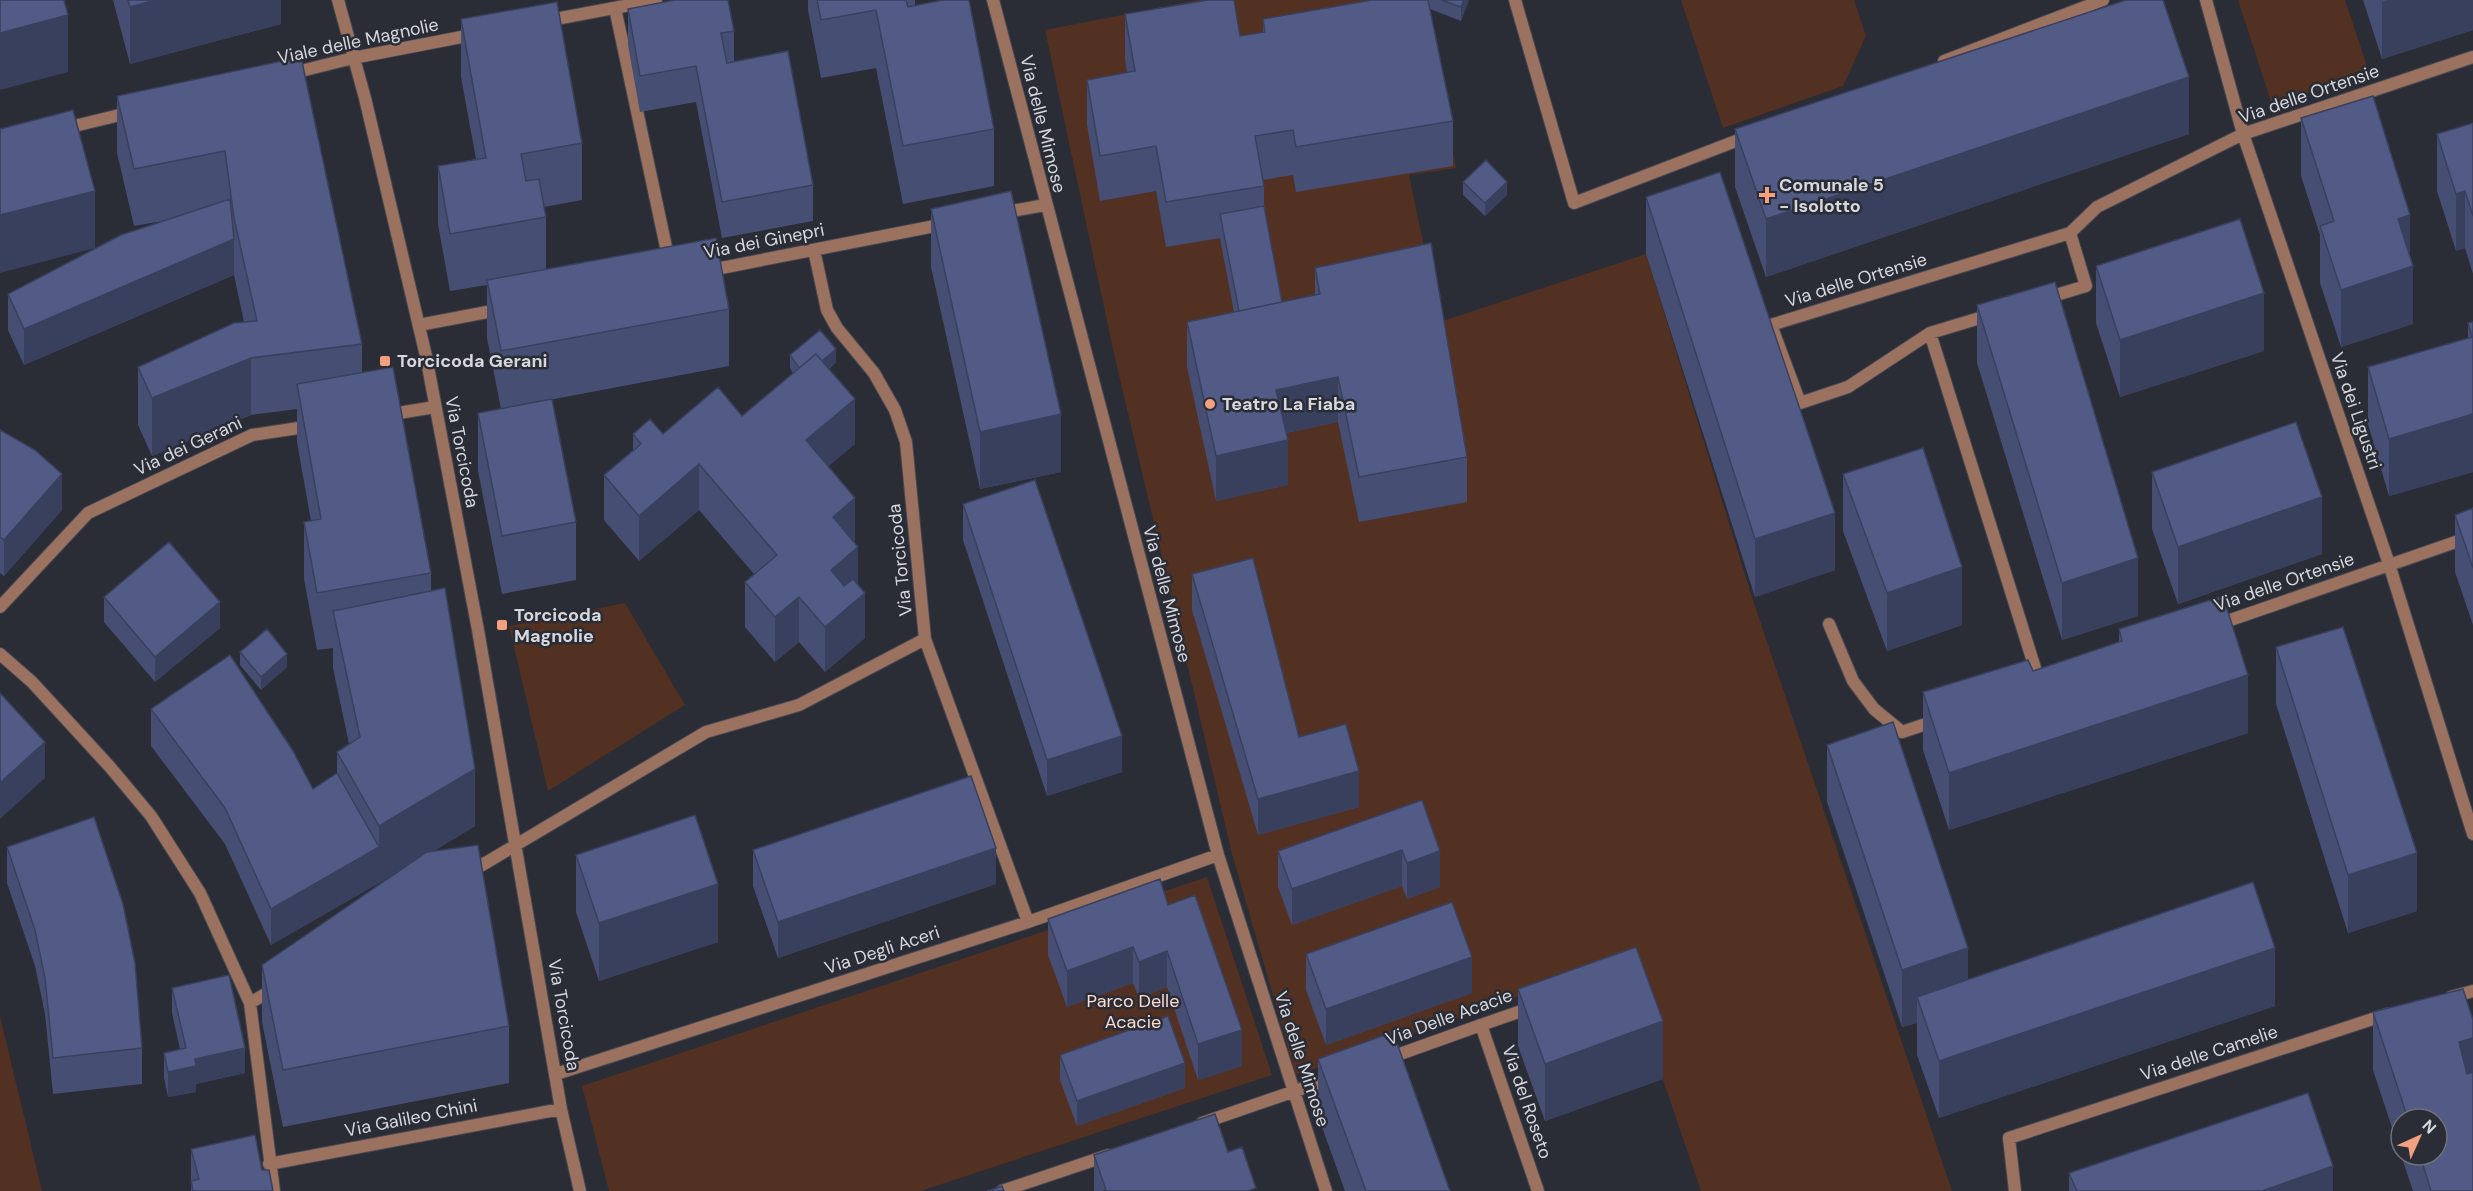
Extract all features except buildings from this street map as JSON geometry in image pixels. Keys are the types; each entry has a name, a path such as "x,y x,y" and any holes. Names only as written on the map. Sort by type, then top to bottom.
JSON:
{"street":[{"name":"Via Torcicoda","path":"338,0 365,98 419,325 516,845 561,1109 580,1191"},
{"path":"534,23 656,0"},
{"name":"Via delle Mimose","path":"993,0 1045,205 1218,855 1326,1191"},
{"path":"1515,0 1574,202 1758,132"},
{"path":"1936,64 2103,0"},
{"name":"Via dei Ligustri","path":"2206,0 2243,134 2389,564 2473,834"},
{"path":"615,8 672,277"},
{"name":"Viale delle Magnolie","path":"279,76 353,58 488,32"},
{"name":"Via delle Ortensie","path":"2070,233 2086,286 1930,333 1848,387 1800,403 1772,325 2070,233 2097,207 2243,134 2473,57"},
{"path":"46,132 140,110"},
{"path":"986,216 1045,205"},
{"name":"Via dei Ginepri","path":"696,273 963,221"},
{"name":"Via Torcicoda","path":"814,250 827,310 837,328 874,373 895,410 906,442 926,639 1028,922"},
{"path":"419,325 511,308"},
{"path":"1930,333 2040,685"},
{"path":"370,417 435,407"},
{"name":"Via dei Gerani","path":"0,607 87,513 252,435 328,424"},
{"name":"Via delle Ortensie","path":"2208,628 2473,536"},
{"path":"1829,624 1853,681 1874,709 1902,732 1955,714"},
{"name":"Via Torcicoda","path":"516,845 706,732 799,705 926,639"},
{"path":"0,654 39,691 110,767 151,816 200,893 249,1004 274,1191"},
{"path":"455,881 516,845"},
{"name":"Via Degli Aceri","path":"556,1074 1028,922 1218,855"},
{"path":"249,1004 280,985"},
{"path":"2441,999 2473,991"},
{"name":"Via Delle Acacie","path":"1371,1064 1549,1001"},
{"name":"Via delle Camelie","path":"2015,1191 2009,1138 2397,1011"},
{"name":"Via del Roseto","path":"1481,1025 1538,1191"},
{"path":"1188,1128 1349,1072"},
{"name":"Via Galileo Chini","path":"269,1164 561,1109"},
{"path":"1002,1191 1122,1150"}],"green space":[{"path":"1198,0 1421,0 1456,168 1409,175 1440,322 1646,254 1751,594 1952,1191 1701,1191 1622,960 1296,1075 1232,854 1114,354 1045,30"},
{"path":"1681,0 1854,0 1866,36 1843,86 1723,128"},
{"path":"2238,0 2345,0 2369,72 2272,105"},
{"path":"625,603 685,705 548,791 509,626"},
{"name":"Parco Delle Acacie","path":"1207,877 1272,1075 921,1191 609,1191 582,1086"},
{"path":"0,1016 42,1191 0,1191"}],"place":[{"name":"Comunale 5 - Isolotto","path":"1767,195"},
{"name":"Torcicoda Gerani","path":"385,361"},
{"name":"Teatro La Fiaba","path":"1210,404"},
{"name":"Torcicoda Magnolie","path":"502,625"}]}
